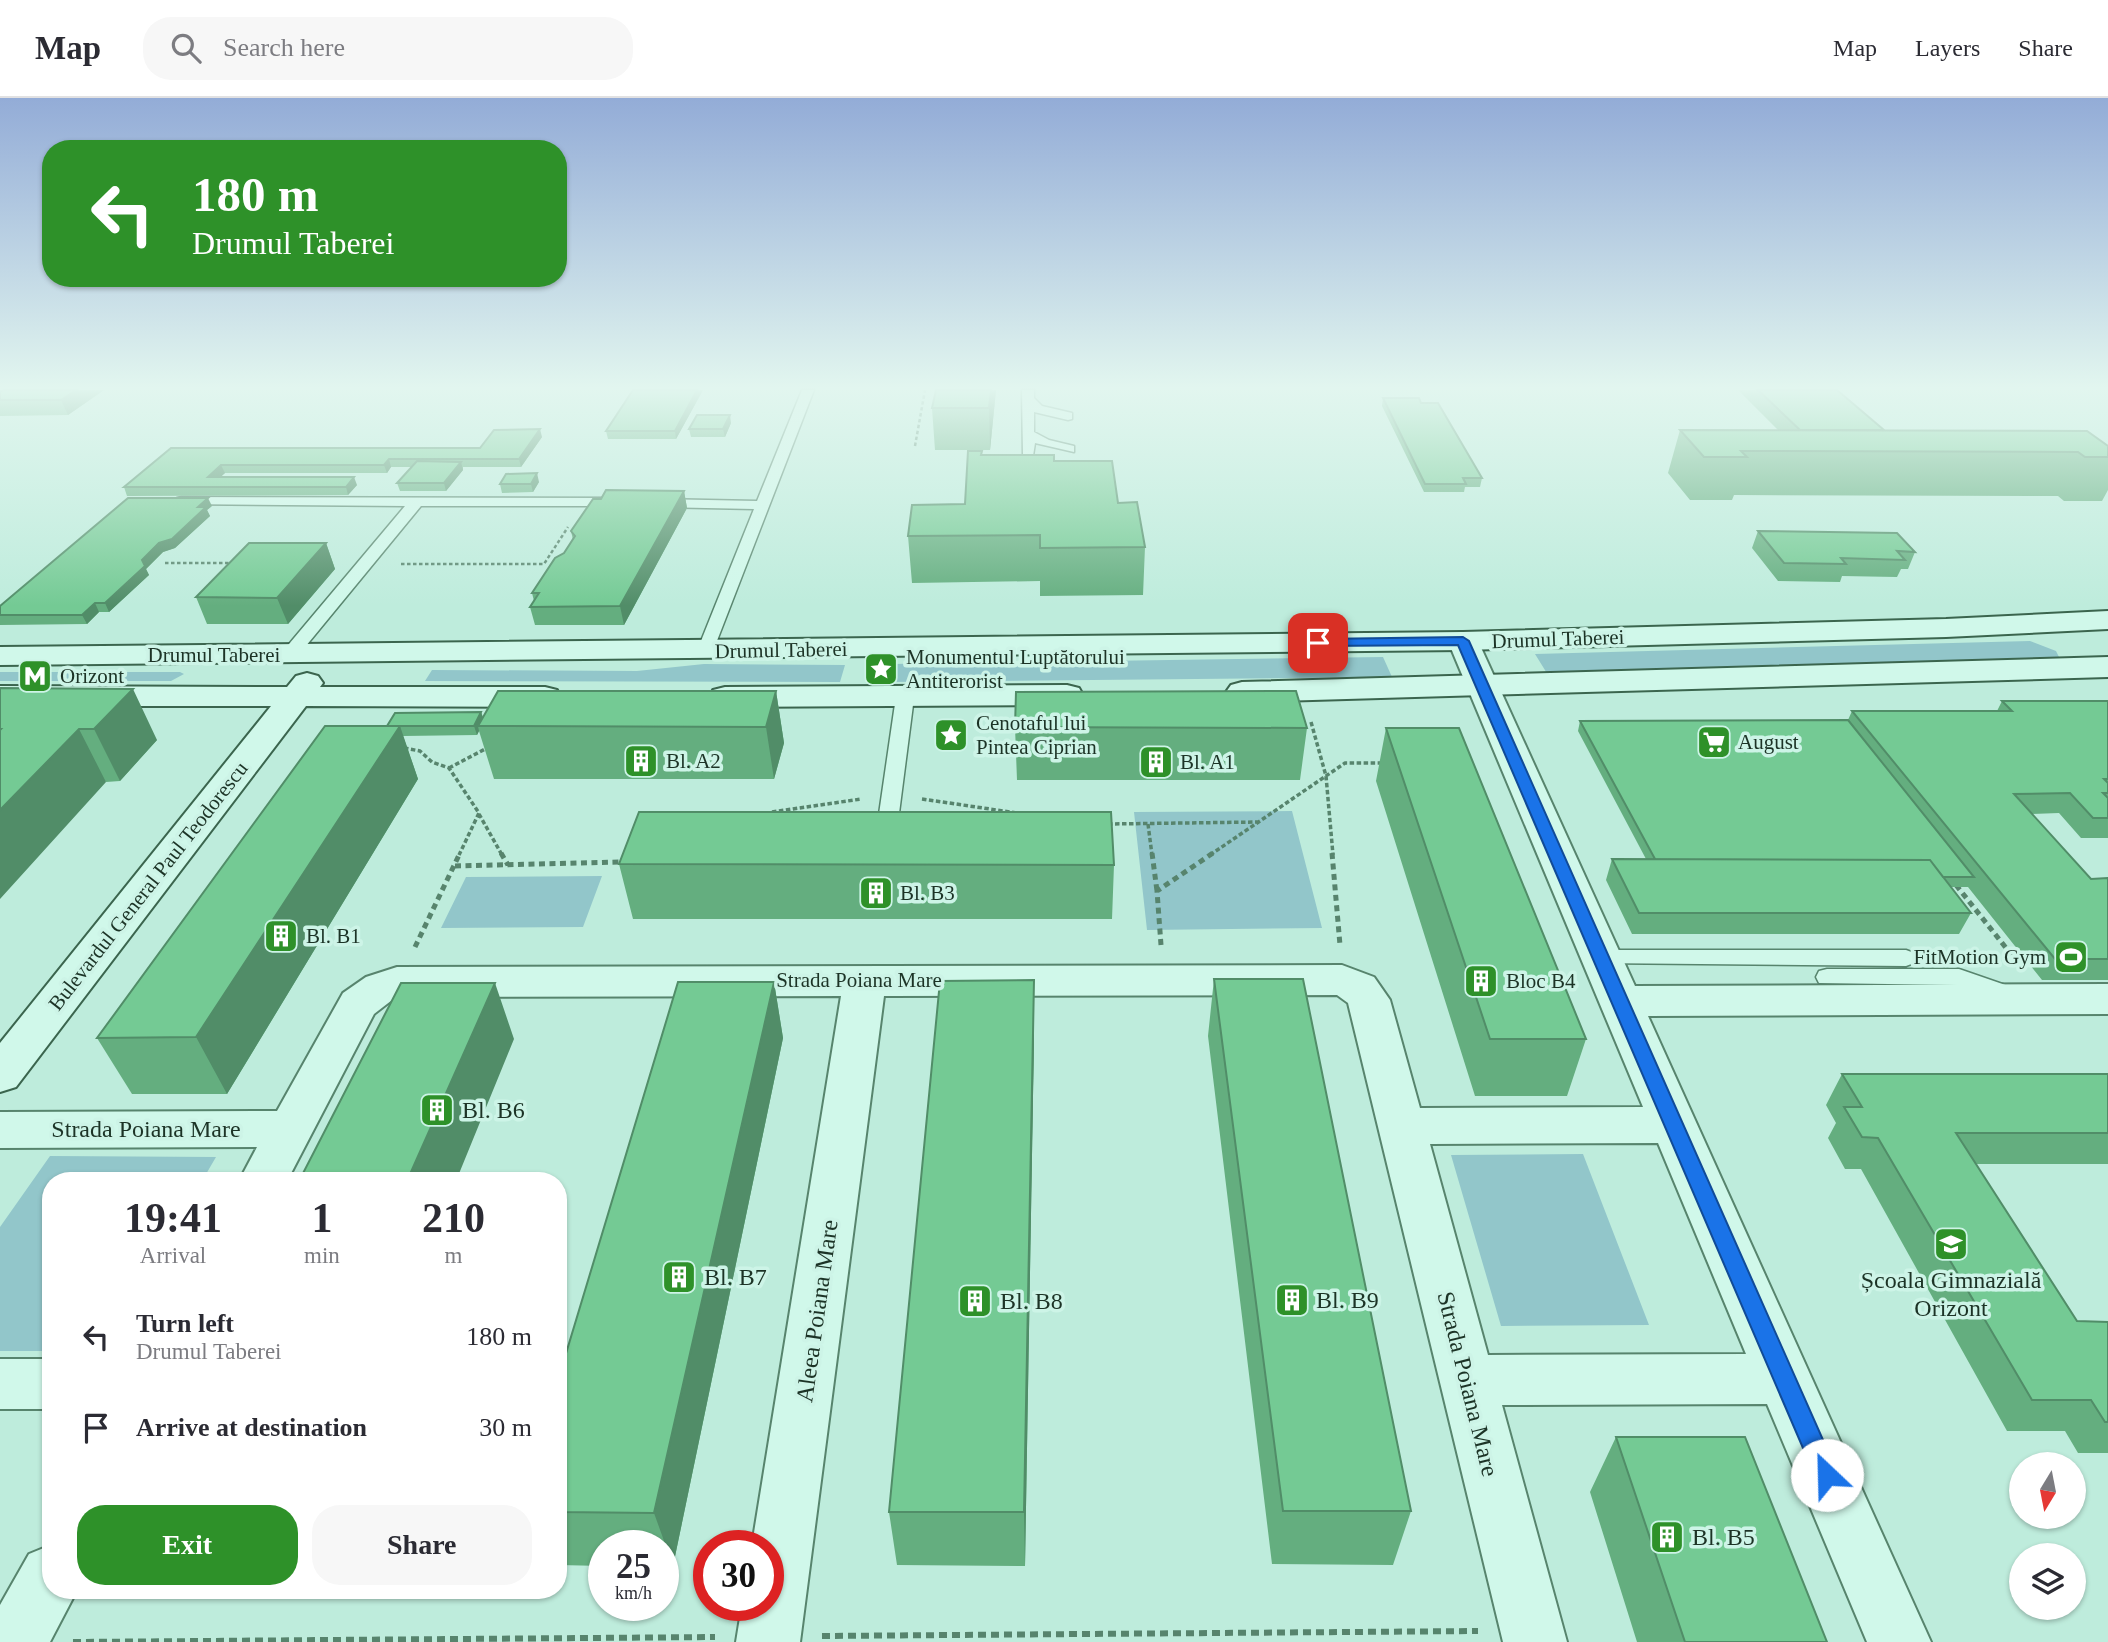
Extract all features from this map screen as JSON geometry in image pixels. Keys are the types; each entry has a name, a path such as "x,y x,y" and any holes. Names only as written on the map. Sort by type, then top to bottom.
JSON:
{"main road":[{"name":"Drumul Taberei","path":"0,656 1463,641 2056,624 2108,620"},
{"path":"2056,624 2108,666"},
{"path":"1463,641 1899,1642"},
{"name":"Bulevardul General Paul Teodorescu","path":"0,1075 329,654"},
{"path":"1205,692 1485,687 2108,666"},
{"path":"697,697 1096,694"},
{"name":"Drumul Taberei","path":"0,696 573,697"},
{"name":"Aleea Poiana Mare","path":"768,1642 865,980"},
{"name":"Strada Poiana Mare","path":"268,1172 358,1004 381,987 397,982 1342,980 1359,987 1368,1000 1535,1642"},
{"path":"1621,1001 2108,999"},
{"path":"1401,1126 1675,1125"},
{"name":"Strada Poiana Mare","path":"0,1130 291,1129"},
{"path":"1467,1380 1785,1379"},
{"path":"0,1384 42,1384"},
{"path":"15,1642 42,1592"}],"lane":[{"path":"705,650 780,462"},
{"path":"166,501 763,505"},
{"path":"290,654 417,501"},
{"path":"862,826 895,822 893,796 905,697"},
{"path":"1602,958 1906,958"},
{"path":"1827,977 1959,977 2034,1000"}],"path":[{"path":"1301,691 1326,776 1342,980"},
{"path":"449,768 489,747 493,738"},
{"path":"393,747 420,751 432,762 449,768 479,813 508,866"},
{"path":"1157,891 1345,763 1392,763"},
{"path":"763,814 831,801 893,796 952,801 1022,814"},
{"path":"397,982 479,813"},
{"path":"1095,824 1259,822"},
{"path":"1148,824 1164,979"},
{"path":"455,866 616,865 628,859"},
{"path":"1950,877 2034,1000"}],"shaded area":[{"path":"2030,641 2056,651 2060,659 1548,675 1535,654"},
{"path":"1383,657 1392,677 887,682 890,664"},
{"path":"704,664 845,665 840,682 425,681 432,670 637,671"},
{"path":"0,672 184,674 171,681 0,681"},
{"path":"1292,811 1322,928 1147,930 1134,812"},
{"path":"602,876 583,927 441,928 466,877"},
{"path":"1583,1154 1649,1325 1501,1326 1451,1155"},
{"path":"50,1156 216,1157 207,1172 42,1172 42,1351 0,1351 0,1227"}],"building":[{"path":"154,462 386,462 384,465 221,465 208,477 354,477 346,487 124,487"},
{"path":"416,462 461,462 444,483 397,483"},
{"path":"967,462 1112,462 1118,503 1137,502 1145,547 1040,548 1040,535 908,536 912,505 965,504"},
{"path":"1414,462 1473,462 1482,478 1463,478 1466,484 1425,484"},
{"path":"537,473 531,484 500,484 506,474"},
{"path":"606,490 684,491 620,606 530,607 539,593 532,593 555,558 564,553 575,536 571,531 593,499 601,499"},
{"path":"128,498 208,498 198,507 206,507 172,539 159,543 142,560 145,566 105,603 95,603 82,615 0,615 0,606"},
{"path":"1758,531 1897,533 1915,552 1897,551 1905,560 1841,558 1846,564 1784,563"},
{"path":"249,543 326,543 277,598 196,597"},
{"path":"0,688 133,689 94,729 79,729 0,810"},
{"path":"498,691 776,691 766,727 478,726"},
{"path":"1296,691 1307,728 1015,727 1016,692"},
{"path":"2002,701 2108,701 2108,779 2104,779 2108,783 2108,793 2103,793 2108,798 2108,818 2093,818 2070,793 2014,794 2091,879 2108,878 2108,959 2055,959 1852,711 2012,711"},
{"path":"481,712 474,726 387,726 395,713"},
{"path":"1848,720 1974,877 1943,877 1930,860 1655,859 1580,721"},
{"path":"325,726 400,726 196,1037 97,1038"},
{"path":"1386,728 1459,728 1586,1039 1490,1039"},
{"path":"639,812 1111,812 1114,865 619,864"},
{"path":"1612,859 1930,860 1971,913 1639,913"},
{"name":"Bl. B9","path":"1214,979 1303,979 1411,1511 1283,1511"},
{"name":"Bl. B8","path":"1034,980 1024,1512 889,1512 940,981"},
{"name":"Bl. B7","path":"678,982 774,982 654,1513 567,1512 567,1350"},
{"path":"401,983 495,983 411,1172 304,1172"},
{"path":"1842,1074 2108,1074 2108,1133 1956,1133 2077,1321 2108,1322 2108,1422 2105,1422 2091,1400 2032,1400 1878,1138 1862,1137 1844,1107 1862,1107"},
{"path":"1616,1437 1745,1437 1827,1642 1685,1642"}],"place":[{"name":"Monumentul Luptătorului Antiterorist","path":"881,669"},
{"name":"Orizont","path":"35,676"},
{"name":"Cenotaful lui Pintea Ciprian","path":"951,735"},
{"name":"August","path":"1714,742"},
{"name":"Bl. A2","path":"641,761"},
{"name":"Bl. A1","path":"1156,762"},
{"name":"Bl. B3","path":"876,893"},
{"name":"Bl. B1","path":"281,936"},
{"name":"FitMotion Gym","path":"2071,957"},
{"name":"Bloc B4","path":"1481,981"},
{"name":"Bl. B6","path":"437,1110"},
{"name":"Școala Gimnazială Orizont","path":"1951,1244"},
{"name":"Bl. B7","path":"679,1277"},
{"name":"Bl. B9","path":"1292,1300"},
{"name":"Bl. B8","path":"975,1301"},
{"name":"Bl. B5","path":"1667,1537"}],"route":[{"path":"1318,643 1463,641 1827,1475"}]}
